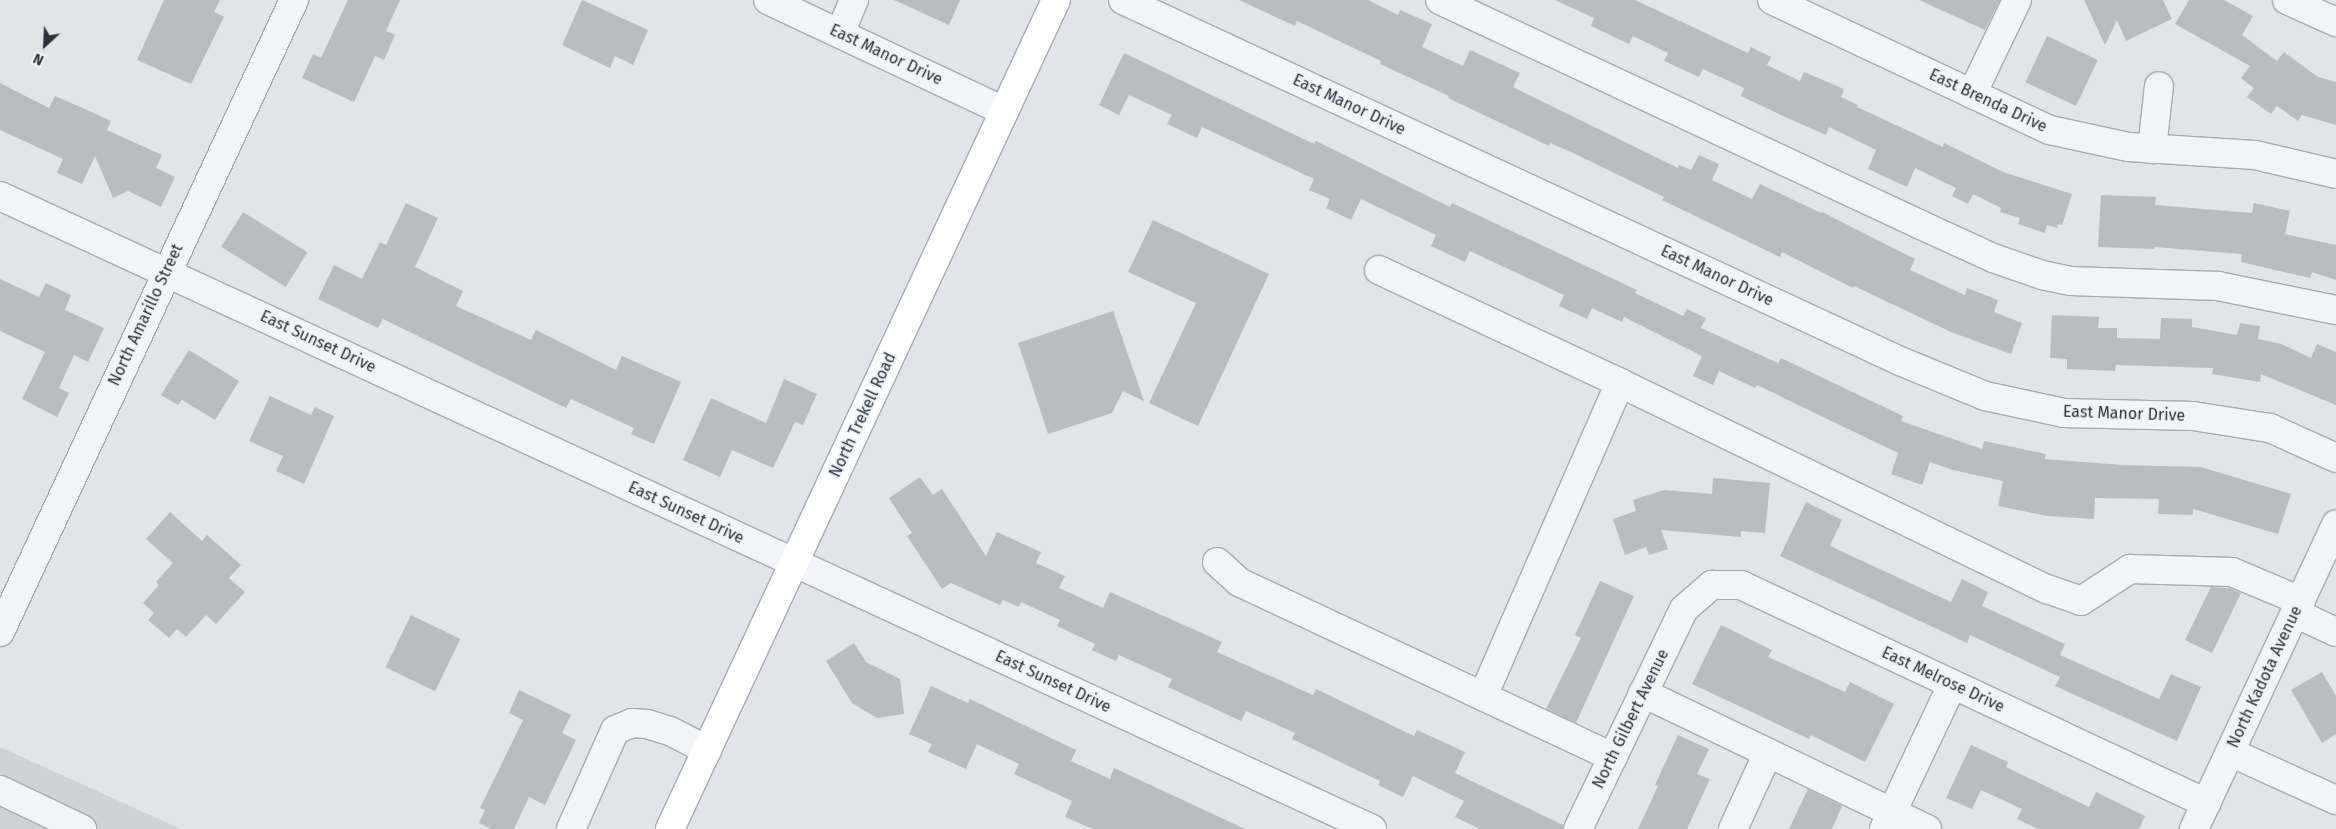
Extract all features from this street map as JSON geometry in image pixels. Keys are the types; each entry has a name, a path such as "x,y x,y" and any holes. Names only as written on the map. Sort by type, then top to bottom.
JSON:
{"main road":[{"name":"North Trekell Road","path":"670,829 1056,0"}],"street":[{"name":"North Amarillo Street","path":"0,632 294,0"},
{"name":"East Manor Drive","path":"768,0 1004,111"},
{"path":"840,33 854,0"},
{"name":"East Manor Drive","path":"1123,0 1891,357 1985,396 2064,413 2193,416 2270,428 2336,458"},
{"path":"1440,0 1920,225 1993,258 2042,275 2070,281 2218,286 2336,310"},
{"name":"East Brenda Drive","path":"1772,0 2050,130 2128,147 2255,155 2336,174"},
{"path":"1972,94 2017,0"},
{"path":"2287,0 2336,22"},
{"path":"2152,149 2159,86"},
{"name":"East Sunset Drive","path":"0,196 1372,829"},
{"path":"1379,270 1620,383 2038,584 2082,601 2130,569 2232,572 2298,607 2336,632"},
{"path":"1483,696 1620,383"},
{"name":"North Kadota Avenue","path":"2194,829 2336,525"},
{"path":"1217,562 1240,582 1613,757"},
{"name":"East Melrose Drive","path":"1684,609 1712,585 1741,585 2206,803"},
{"name":"North Gilbert Avenue","path":"1578,829 1684,609"},
{"path":"1888,821 1952,684"},
{"path":"1643,693 1768,753 1888,821 1927,829"},
{"path":"571,829 615,730 632,722 647,724 670,731 707,750"},
{"path":"2230,752 2336,800"},
{"path":"1732,829 1768,753"},
{"path":"0,790 82,829"}],"shaded area":[{"path":"0,747 181,829 0,829"}],"building":[{"path":"164,0 220,0 214,12 224,17 191,84 137,60"},
{"path":"348,0 400,0 386,31 395,35 384,60 375,56 354,102 302,78 313,54 321,58"},
{"path":"582,0 648,30 633,65 615,56 610,68 562,45"},
{"path":"894,0 960,0 949,25"},
{"path":"1239,0 1368,0 1398,15 1400,10 1432,24 1422,47 1463,66 1470,50 1520,73 1513,87 1678,168 1679,165 1691,170 1699,155 1719,164 1712,180 1752,199 1760,184 1822,212 1915,259 1910,270 1965,295 1967,288 1998,300 1994,312 2022,323 2011,354 1951,332 1854,286 1853,288 1782,252 1780,257 1662,200 1664,197 1573,153 1550,143 1549,146 1448,98 1449,96 1380,64 1381,61 1297,21 1295,26"},
{"path":"1555,0 1635,0 1748,53 1751,47 1771,57 1767,65 1800,81 1804,72 1844,89 1841,97 1858,105 1857,107 1943,147 1944,143 2003,172 2072,194 2062,225 2058,224 2057,228 2047,225 2045,233 2018,224 2020,218 2000,212 2001,208 1973,194 1968,204 1952,196 1956,188 1915,168 1907,187 1868,169 1876,150 1829,127 1826,135 1785,117 1741,96 1744,88 1703,69 1699,77 1664,61 1668,53 1633,36 1629,44 1591,26 1594,18"},
{"path":"1919,0 2000,0 1985,30"},
{"path":"2084,0 2163,0 2172,19 2126,41 2117,20 2105,45"},
{"path":"2189,0 2224,0 2253,16 2242,35 2277,61 2284,52 2318,77 2336,82 2336,125 2302,115 2298,121 2277,106 2271,114 2247,97 2254,88 2241,78 2250,66 2175,24"},
{"path":"2047,36 2098,60 2076,106 2025,82"},
{"path":"1124,53 1314,144 1316,141 1450,207 1452,203 1637,290 1635,293 1683,316 1687,309 1706,318 1701,328 1778,363 1781,358 1903,416 1901,421 1982,449 1984,441 2046,454 2045,459 2122,465 2201,467 2291,494 2278,534 2193,509 2193,515 2158,514 2159,499 2095,498 2094,519 2047,516 1998,506 2003,481 1953,470 1930,462 1922,485 1891,474 1898,453 1757,385 1755,388 1719,371 1713,385 1693,376 1702,356 1624,317 1622,322 1592,308 1587,319 1559,306 1564,295 1470,251 1465,262 1431,246 1436,235 1361,199 1351,220 1326,208 1330,199 1309,190 1314,179 1202,127 1197,138 1167,124 1172,115 1129,95 1119,115 1099,105"},
{"path":"0,83 49,108 55,96 85,109 111,121 107,130 162,155 156,168 175,177 161,207 128,191 113,198 95,156 82,184 57,173 63,159 0,130"},
{"path":"2101,195 2156,197 2155,205 2252,213 2254,203 2290,211 2285,234 2336,245 2336,280 2312,272 2310,278 2241,262 2242,254 2154,247 2154,249 2098,247"},
{"path":"406,203 438,218 415,267 463,291 456,306 531,340 536,330 616,370 622,356 681,382 654,444 631,434 634,428 571,399 566,408 383,319 378,328 318,299 334,265 362,279 380,242 386,245"},
{"path":"243,212 307,252 286,287 221,247"},
{"path":"1153,220 1269,274 1198,426 1149,403 1196,303 1128,272"},
{"path":"0,279 39,297 46,283 71,295 65,310 104,328 88,362 74,355 59,388 69,393 57,417 22,399 45,352 0,331"},
{"path":"1113,311 1144,401 1123,391 1112,413 1048,434 1018,343"},
{"path":"2052,315 2099,317 2098,328 2117,328 2117,338 2160,339 2161,318 2192,319 2192,327 2237,335 2240,323 2260,326 2258,339 2281,344 2311,358 2317,344 2336,352 2336,405 2261,374 2260,382 2212,374 2213,368 2116,365 2115,371 2067,369 2067,359 2050,358"},
{"path":"189,350 239,381 215,420 182,400 178,405 161,395"},
{"path":"784,379 817,394 803,425 795,422 773,468 732,450 720,477 683,460 711,398 766,423"},
{"path":"270,396 311,415 315,407 334,416 304,484 276,471 283,456 249,441"},
{"path":"920,477 933,495 942,489 986,556 997,532 1041,552 1036,563 1065,576 1059,588 1103,608 1110,592 1222,642 1217,652 1313,695 1316,689 1414,736 1417,730 1465,752 1455,773 1563,825 1563,829 1480,829 1455,817 1464,801 1413,776 1403,797 1378,785 1380,781 1292,739 1295,733 1246,711 1241,721 1168,687 1172,679 1119,655 1116,661 1092,650 1095,644 1057,626 1060,620 1021,602 1019,607 1003,600 1000,605 951,583 942,589 907,536 912,533 889,498"},
{"path":"1713,478 1770,483 1765,533 1741,531 1741,537 1661,530 1668,549 1649,555 1646,547 1625,555 1613,519 1636,511 1633,500 1664,490 1712,494"},
{"path":"1806,502 1842,520 1830,546 1951,602 1962,579 1988,592 1982,606 2065,644 2060,655 2159,699 2171,674 2201,687 2177,741 2055,686 2060,677 1970,635 1967,643 1780,556"},
{"path":"170,512 202,541 207,535 241,565 229,578 245,592 216,624 206,615 186,637 177,629 169,638 148,620 154,613 143,603 159,585 156,582 173,563 146,539"},
{"path":"1600,581 1634,596 1576,723 1546,709 1581,638 1575,635"},
{"path":"2211,587 2229,588 2241,593 2212,653 2185,640"},
{"path":"411,615 460,639 435,691 386,667"},
{"path":"1721,625 1772,650 1768,657 1845,692 1850,682 1894,704 1865,762 1811,735 1809,739 1692,684"},
{"path":"854,643 866,662 900,679 904,714 877,718 852,703 826,661"},
{"path":"2322,672 2336,696 2336,734 2322,743 2291,690"},
{"path":"931,686 968,703 970,699 1076,750 1071,761 1110,779 1114,768 1245,829 1093,829 1065,817 1072,801 1014,774 1019,764 977,744 966,769 928,752 932,744 909,734"},
{"path":"519,690 571,715 562,733 576,740 545,805 529,797 514,829 491,829 479,823 485,810 480,808 523,720 509,713"},
{"path":"1678,735 1709,749 1697,774 1710,779 1687,829 1638,829 1658,786 1655,785"},
{"path":"1971,745 2008,762 2006,767 2089,807 2096,792 2145,816 2139,829 2038,829 2017,819 2022,809 1981,790 1972,809 1946,798"},
{"path":"1808,789 1842,806 1832,829 1789,829"}]}
